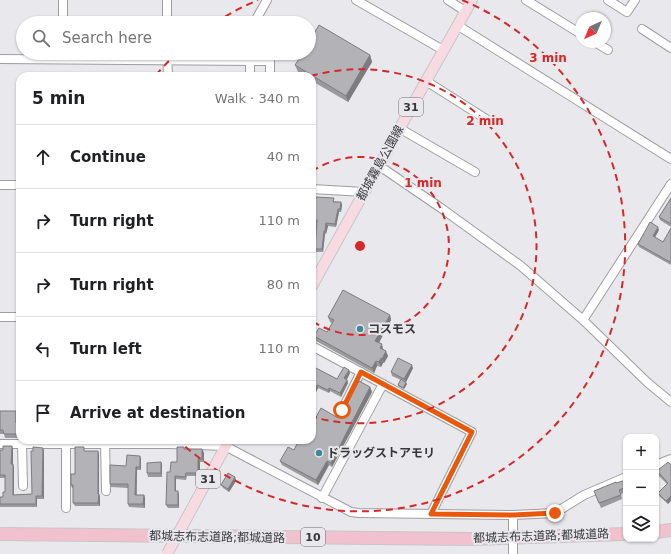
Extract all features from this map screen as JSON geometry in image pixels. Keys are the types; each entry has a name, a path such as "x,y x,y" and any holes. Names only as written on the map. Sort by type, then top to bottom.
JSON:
{"highway":[{"path":"659,532 671,530"},
{"name":"都城志布志道路;都城道路","path":"0,534 471,539 623,534"}],"main road":[{"name":"都城霧島公園線","path":"316,279 378,165 472,0"},
{"name":"31","path":"167,554 226,444"}],"street":[{"path":"63,0 63,16"},
{"path":"167,0 167,16"},
{"path":"258,16 267,0"},
{"path":"356,0 443,50"},
{"path":"448,0 465,11"},
{"path":"526,0 575,30"},
{"path":"608,0 628,12 635,0"},
{"path":"457,25 671,159"},
{"path":"642,29 671,48"},
{"path":"0,59 16,58"},
{"path":"167,60 168,72"},
{"path":"229,60 270,61 270,72"},
{"path":"250,61 250,72"},
{"path":"426,81 486,119"},
{"path":"399,128 475,172"},
{"path":"378,165 441,208 521,266 583,320 648,383 671,402"},
{"path":"583,320 671,184"},
{"path":"0,185 16,185"},
{"path":"316,189 364,192"},
{"path":"0,317 16,317"},
{"path":"316,348 472,432 431,514"},
{"path":"342,410 361,372"},
{"path":"322,498 382,384"},
{"path":"0,444 22,444 22,486"},
{"path":"66,444 66,508"},
{"path":"105,444 106,491"},
{"path":"229,444 322,498 351,512 359,513 431,514 513,518 555,513 584,494 623,478"},
{"path":"659,464 671,459"},
{"path":"513,518 513,554"}],"building":[{"path":"319,25 370,55 346,96 316,78 316,72 307,72 295,65 298,60 316,60 316,30"},
{"path":"316,197 334,198 333,202 341,202 335,224 326,223 322,249 316,249"},
{"path":"671,198 671,224 659,217"},
{"path":"650,222 658,227 653,236 663,242 671,228 670,262 638,244"},
{"name":"コスモス","path":"343,290 390,315 375,341 382,344 380,348 386,351 382,359 381,358 379,362 376,361 372,368 316,337 316,333 319,328 327,332 334,320 328,317"},
{"path":"398,358 412,365 404,379 391,372"},
{"path":"344,367 349,370 344,378 347,380 340,393 317,385 316,387 316,368 337,379"},
{"path":"401,379 406,383 403,388 398,385"},
{"path":"359,381 370,387 331,463 327,461 316,480 280,461 288,447 294,450 297,444 316,444 316,417 321,408 338,418 339,416 340,417"},
{"path":"0,411 16,411 16,434 4,434 3,430 0,430"},
{"path":"3,446 12,446 11,464 13,464 13,495 32,494 31,451 33,451 33,447 43,448 42,496 36,496 36,504 0,504 0,497 3,497 3,492 5,492 5,475 0,475 0,450 3,450"},
{"path":"75,447 84,447 84,451 98,451 98,503 73,503 73,485 71,485 71,474 75,474"},
{"path":"177,447 184,447 184,449 202,449 202,459 198,459 198,473 186,473 185,477 175,476 175,491 178,491 178,505 166,505 167,472 170,472 171,462 177,462"},
{"path":"127,455 140,456 140,467 136,467 135,495 144,495 143,504 128,504 128,484 110,484 110,465 126,466"},
{"path":"161,462 161,473 147,473 147,463"},
{"path":"668,462 671,465 671,496 666,501 659,494 659,492 668,483 659,473 659,469"},
{"path":"228,473 235,477 228,489 221,485"},
{"path":"623,481 623,488 619,490 621,495 599,503 594,491"}],"place":[{"name":"コスモス","path":"360,329"},
{"name":"ドラッグストアモリ","path":"319,453"}],"route":[{"path":"342,410 361,372 472,432 463,453 431,514 540,515 555,513"}]}
